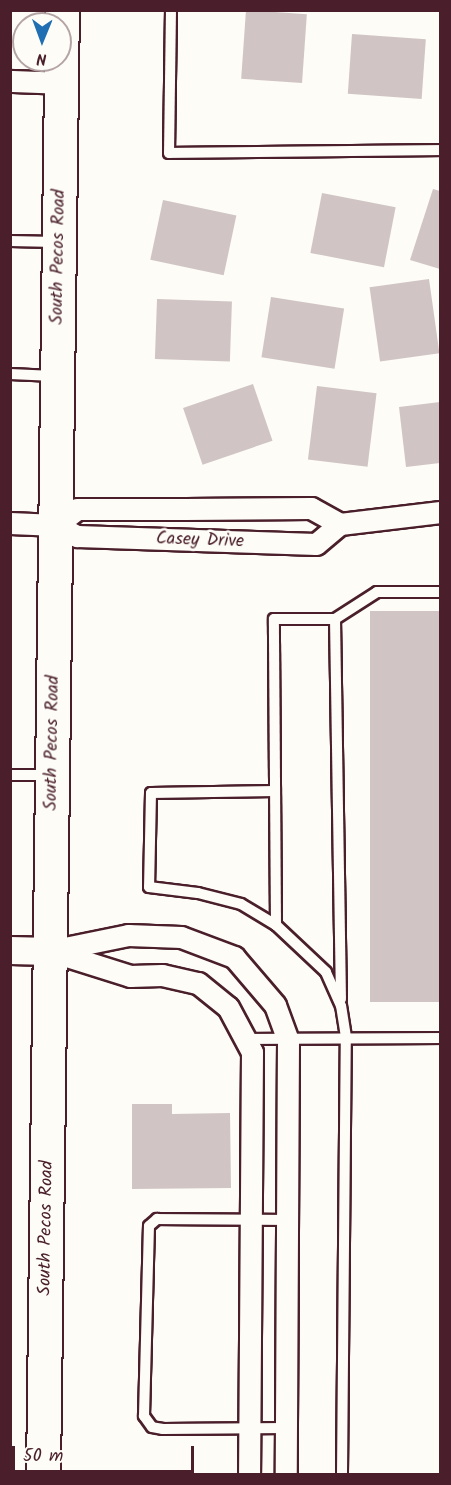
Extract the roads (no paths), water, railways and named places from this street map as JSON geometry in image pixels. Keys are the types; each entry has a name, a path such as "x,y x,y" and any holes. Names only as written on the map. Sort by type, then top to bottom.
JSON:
{"main road":[{"name":"South Pecos Road","path":"44,1474 62,10"}],"street":[{"path":"10,81 61,83"},
{"name":"Casey Drive","path":"10,523 56,525 77,537 316,544 340,524 311,508 185,508 77,510 56,525"},
{"path":"340,524 441,512"},
{"path":"10,950 50,951 128,934 181,937 207,944 234,957 275,1005 286,1036 286,1474"},
{"path":"50,951 129,976 162,975 198,983 228,1007 252,1052 249,1474"}],"lane":[{"path":"171,10 169,153 441,150"},
{"path":"10,241 59,242"},
{"path":"10,374 57,376"},
{"path":"276,926 274,619 335,619 377,592 441,592"},
{"path":"335,619 341,1006 346,1037 342,1474"},
{"path":"10,775 52,775"},
{"path":"275,791 151,794 149,887 198,893 241,904 276,926 326,972 341,1006"},
{"path":"246,1039 286,1036 441,1038"},
{"path":"286,1428 163,1429 152,1427 144,1416 149,1227 157,1219 287,1220"}]}
